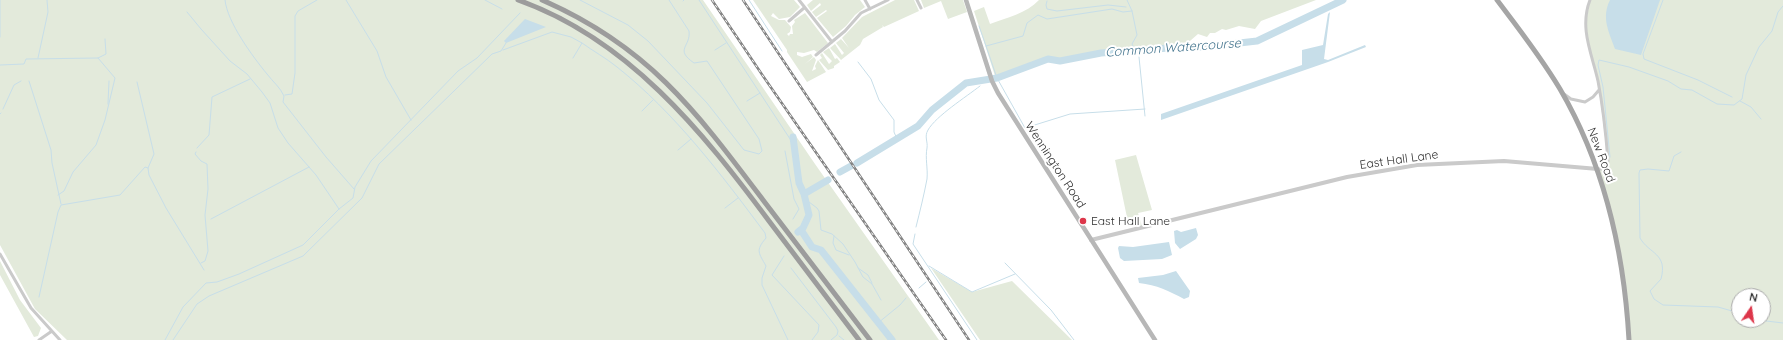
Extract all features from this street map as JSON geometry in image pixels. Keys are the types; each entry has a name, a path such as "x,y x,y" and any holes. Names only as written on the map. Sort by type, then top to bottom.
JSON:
{"highway":[{"path":"518,0 559,18 589,35 620,56 653,84 700,134 732,172 859,340"},
{"path":"542,0 576,15 608,34 667,82 708,127 870,340"}],"main road":[{"name":"Wennington Road","path":"966,0 992,81 1154,340"},
{"name":"New Road","path":"1497,0 1532,46 1560,89 1581,130 1598,169 1614,222 1622,261 1630,340"}],"street":[{"path":"799,0 832,42"},
{"path":"864,0 870,9"},
{"path":"816,55 845,31 854,19 888,0"},
{"path":"917,0 921,8"},
{"path":"1590,0 1585,17 1585,28 1599,90 1608,161 1604,169 1598,169"},
{"path":"789,21 804,8"},
{"path":"1560,89 1571,99 1585,102 1593,97 1599,90"},
{"name":"East Hall Lane","path":"1091,240 1347,177 1416,165 1504,161 1598,169"},
{"path":"0,254 30,308 60,340"},
{"path":"39,340 52,331"}],"green space":[{"path":"0,0 703,0 815,164 939,340 67,340 35,309 0,245"},
{"path":"753,0 794,0 800,7 790,17 779,19 773,13 771,16 779,20 785,20 791,27 790,32 787,34 789,36 790,34 793,34 792,26 795,22 794,20 805,13 828,43 817,52 814,50 804,53 797,52 797,55 802,57 811,54 813,57 805,64 814,57 816,60 812,71 816,69 815,66 818,60 826,72 807,82"},
{"path":"813,0 860,0 865,7 833,37 817,18 827,11 826,10 816,17 812,12 821,5 820,3 811,11 807,5"},
{"path":"895,0 914,0 919,11 884,27 882,25 883,27 863,39 860,45 841,60 830,48 835,44 842,55 844,53 836,43 841,39 849,48 842,38 862,17"},
{"path":"921,0 963,0 967,12 948,19 941,1 924,8"},
{"path":"1039,0 1316,0 1261,21 1255,29 1239,26 1210,33 1207,37 1198,34 1183,47 1101,53 1060,61 1048,59 996,79 974,11 984,7 990,24 1022,12 1034,5"},
{"path":"1590,0 1783,0 1783,340 1629,340 1624,278 1598,169 1604,169 1608,161 1599,90 1585,28"},
{"path":"829,48 835,59 837,58 840,62 834,66 834,68 828,70 819,60 822,58 820,55 822,53 829,64 832,61 823,52"},
{"path":"1136,155 1152,210 1138,213 1142,226 1129,227 1115,160"},
{"path":"0,261 20,300 41,328 38,336 34,337 0,275"},
{"path":"931,268 972,292 1012,281 1072,340 980,340"}],"water":[{"path":"1610,0 1660,0 1641,55 1615,49 1608,31 1606,19 1607,7"},
{"path":"1330,12 1324,59 1328,60 1365,45 1366,47 1328,62 1161,120 1161,114 1302,65 1302,50 1323,45 1328,14"},
{"path":"525,19 546,27 506,43 504,41"},
{"path":"1196,228 1198,235 1196,239 1180,249 1175,243 1174,231 1177,230 1181,232"},
{"path":"1169,242 1172,255 1162,259 1124,261 1120,258 1119,246 1133,247"},
{"path":"1176,271 1190,291 1189,297 1184,299 1152,285 1139,283 1138,278 1163,275"}],"waterway":[{"path":"0,0 0,37"},
{"path":"38,58 48,12 47,0"},
{"path":"225,0 235,29 284,96 283,102 326,157 354,189"},
{"path":"285,95 292,94 295,73 295,16 298,11 317,0"},
{"path":"346,0 377,51 386,77 411,120"},
{"path":"485,0 502,9"},
{"path":"580,0 628,25 648,41 707,103 744,150 759,154 762,151 759,139 707,61 694,63 685,54 684,51 688,41 689,31 669,0"},
{"path":"699,0 794,145"},
{"path":"749,0 782,51"},
{"path":"1127,0 1132,11 1137,35 1132,44 1135,50"},
{"name":"Common Watercourse","path":"857,163 918,126 932,110 966,83 997,78 1048,59 1060,61 1101,53 1183,47 1204,47 1257,41 1343,0"},
{"path":"1663,0 1643,54 1644,59 1698,80 1732,97"},
{"path":"1047,1 1047,9 1057,11 1108,5 1126,7"},
{"path":"1610,157 1603,87 1598,65 1599,60 1629,67 1668,81 1681,89 1692,90 1717,104 1734,105 1742,99 1746,75 1759,47 1772,31 1778,12 1783,6"},
{"path":"1132,11 1123,12 1112,9 1047,19 1038,15 1027,23 1023,36 986,46 997,78 1025,128 1070,114 1145,109"},
{"path":"187,12 230,61 247,74 262,92 270,103 278,128 288,143 316,175 339,209"},
{"path":"165,340 183,307 206,283 217,282 239,274 303,245 339,209 353,198 355,187 371,161 458,71 477,58 520,13"},
{"path":"979,26 986,46"},
{"path":"503,50 552,32 571,37 582,43 573,58"},
{"path":"0,65 24,64 26,59 98,58 106,54 105,39"},
{"path":"173,340 197,304 209,296 303,256 362,198 379,164 492,54 501,51 506,43"},
{"path":"582,43 617,67 678,124 714,167 765,233 766,238 759,249 760,255 766,266 762,278 762,285 788,340"},
{"path":"715,50 726,43"},
{"path":"1139,57 1145,116"},
{"path":"58,195 64,191 73,172 96,145 105,120 115,78 98,58"},
{"path":"858,62 871,79 879,100 894,120 894,132 897,139"},
{"path":"197,148 209,135 212,97 250,79"},
{"path":"3,109 14,85 21,81"},
{"path":"29,81 51,150 52,163 61,204"},
{"path":"108,104 109,81"},
{"path":"137,82 154,154 148,168 149,175 166,208 204,270"},
{"path":"916,227 927,179 927,132 944,113 980,86"},
{"path":"747,101 760,93"},
{"path":"642,111 653,100"},
{"path":"1740,101 1751,107 1761,119"},
{"path":"793,137 799,183 804,194 809,215 803,228 798,232"},
{"path":"678,150 691,139"},
{"path":"785,151 794,199 799,209 793,219"},
{"path":"196,152 195,154 201,161 207,164 208,189 205,215 208,251 205,261 201,263"},
{"path":"1681,152 1674,156 1669,171 1648,169 1640,170 1639,173 1640,238 1660,259 1662,264 1661,279 1650,291 1654,299 1663,305 1718,307 1731,311"},
{"path":"840,172 851,166"},
{"path":"39,297 58,212 61,205 120,195 145,167 148,168"},
{"path":"211,219 309,167"},
{"path":"804,194 828,180"},
{"path":"725,208 738,198"},
{"path":"805,199 819,211 821,230 832,234 843,244 863,277 872,284 881,300"},
{"path":"801,230 812,247 821,250 892,340"},
{"path":"915,234 913,244 977,340"},
{"path":"834,236 833,243 836,250 849,255"},
{"path":"784,256 772,275 819,325 818,332 812,340"},
{"path":"1005,263 1051,310 1074,340"},
{"path":"929,266 972,292 1015,274"},
{"path":"791,268 836,327 838,331 837,335 831,340"},
{"path":"858,268 868,275 872,283"},
{"path":"919,288 926,282"},
{"path":"878,323 900,305 906,298"},
{"path":"1771,322 1783,323"},
{"path":"839,336 844,340"}],"railway":[{"path":"712,0 946,340"},
{"path":"743,0 969,340"}],"place":[{"name":"East Hall Lane","path":"1083,221"}]}
